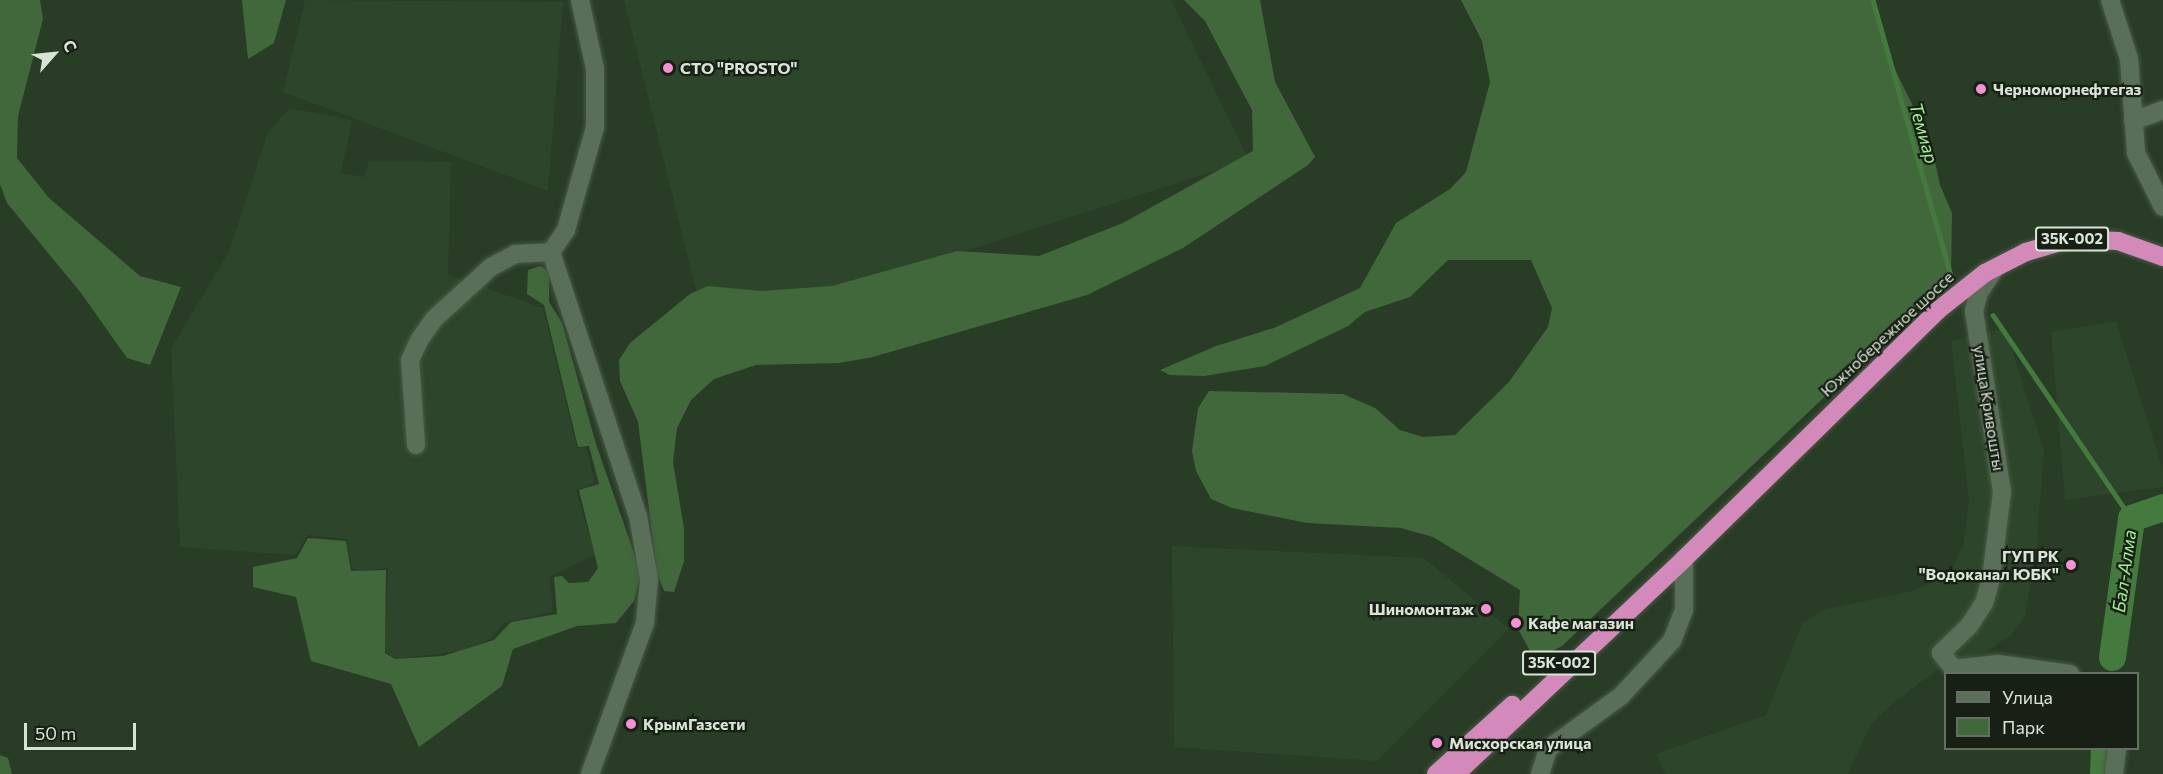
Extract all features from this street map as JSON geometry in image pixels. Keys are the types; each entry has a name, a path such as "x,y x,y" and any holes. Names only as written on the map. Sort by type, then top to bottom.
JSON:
{"highway":[{"name":"Южнобережное шоссе","path":"1436,774 1679,553 1928,319 1991,266 2026,243 2069,232 2125,236 2163,251"},
{"name":"Южнобережное шоссе","path":"1991,266 2038,248 2071,239 2118,241 2163,257"},
{"name":"Южнобережное шоссе","path":"1456,774 1679,553"}],"street":[{"path":"551,252 566,230 595,127 595,69 580,0"},
{"path":"2110,0 2129,58 2136,153 2163,207"},
{"path":"2133,121 2163,110"},
{"path":"416,445 410,360 420,339 435,319 491,267 515,254 551,252"},
{"path":"551,252 638,516 649,579 645,623 590,774"},
{"name":"улица Кривошты","path":"1991,266 1979,292 1974,311 2002,492 1991,579 1984,603 1969,626 1941,653 1954,669 1998,664 2056,672"},
{"path":"1540,774 1548,749 1621,696 1672,641 1684,609 1679,553"},
{"path":"2114,774 2117,750"}],"shaded area":[{"path":"305,0 563,2 548,191 283,92"},
{"path":"624,0 1171,0 1249,160 707,334"},
{"path":"290,108 352,120 341,173 364,177 369,161 451,162 448,275 543,308 577,448 586,447 595,483 576,490 595,555 550,576 553,612 503,623 491,639 461,651 396,659 385,651 388,568 353,571 347,539 308,535 295,555 180,547 171,348 229,252 268,132"},
{"path":"2116,321 2163,470 2163,487 2065,500 2051,332"},
{"path":"2005,328 2044,451 2036,553 2025,617 2011,635 1982,654 1945,664 1895,701 1871,724 1848,774 1665,774 1656,754 1766,715 1802,624 1822,610 1912,591 1948,575 1963,547 1969,500 1951,341"},
{"path":"1172,546 1424,558 1509,629 1377,761 1174,747"}],"green space":[{"path":"0,0 40,0 43,19 18,116 17,158 49,198 140,276 181,287 150,365 127,358 81,293 7,203 0,184"},
{"path":"242,0 286,0 274,43 248,59"},
{"path":"1184,0 1260,0 1275,82 1315,157 1308,165 1183,248 1087,295 873,357 839,363 756,365 714,379 691,400 677,428 673,462 684,528 684,561 674,592 664,591 657,573 638,422 620,381 619,360 630,343 690,294 708,286 761,291 832,286 957,251 1039,256 1123,223 1253,151 1252,110 1205,21"},
{"path":"1461,0 1875,0 1883,45 1931,143 1940,185 1952,213 1951,277 1562,646 1535,660 1518,629 1520,590 1433,537 1401,528 1307,523 1232,508 1211,499 1196,471 1192,451 1198,408 1209,391 1343,394 1375,408 1400,430 1423,437 1455,435 1509,382 1548,327 1552,308 1531,260 1448,260 1410,297 1365,312 1348,326 1265,366 1204,376 1170,375 1160,370 1216,346 1274,328 1360,288 1396,223 1450,189 1466,172 1490,82 1482,41"},
{"path":"540,266 549,271 549,302 562,323 596,444 641,573 634,601 616,623 577,626 513,649 502,686 419,747 391,684 311,661 296,597 253,587 253,567 297,558 308,538 346,541 351,571 386,570 385,653 395,659 443,656 494,640 511,622 557,614 554,577 562,576 569,583 588,582 598,568 579,490 599,484 589,446 578,447 544,305 527,294 528,270"},
{"path":"0,755 8,758 12,774 0,774"}],"waterway":[{"name":"Темиар","path":"1873,0 1950,273"},
{"name":"Темиар","path":"1993,315 2131,518"},
{"name":"Бал-Алма","path":"2112,657 2131,518 2163,507"},
{"name":"Бал-Алма","path":"2103,774 2104,750"}],"place":[{"name":"СТО \"PROSTO\"","path":"668,68"},
{"name":"Черноморнефтегаз","path":"1981,89"},
{"name":"ГУП РК \"Водоканал ЮБК\"","path":"2071,565"},
{"name":"Шиномонтаж","path":"1486,609"},
{"name":"Кафе магазин","path":"1516,623"},
{"name":"КрымГазсети","path":"631,724"},
{"name":"Мисхорская улица","path":"1437,743"}]}
